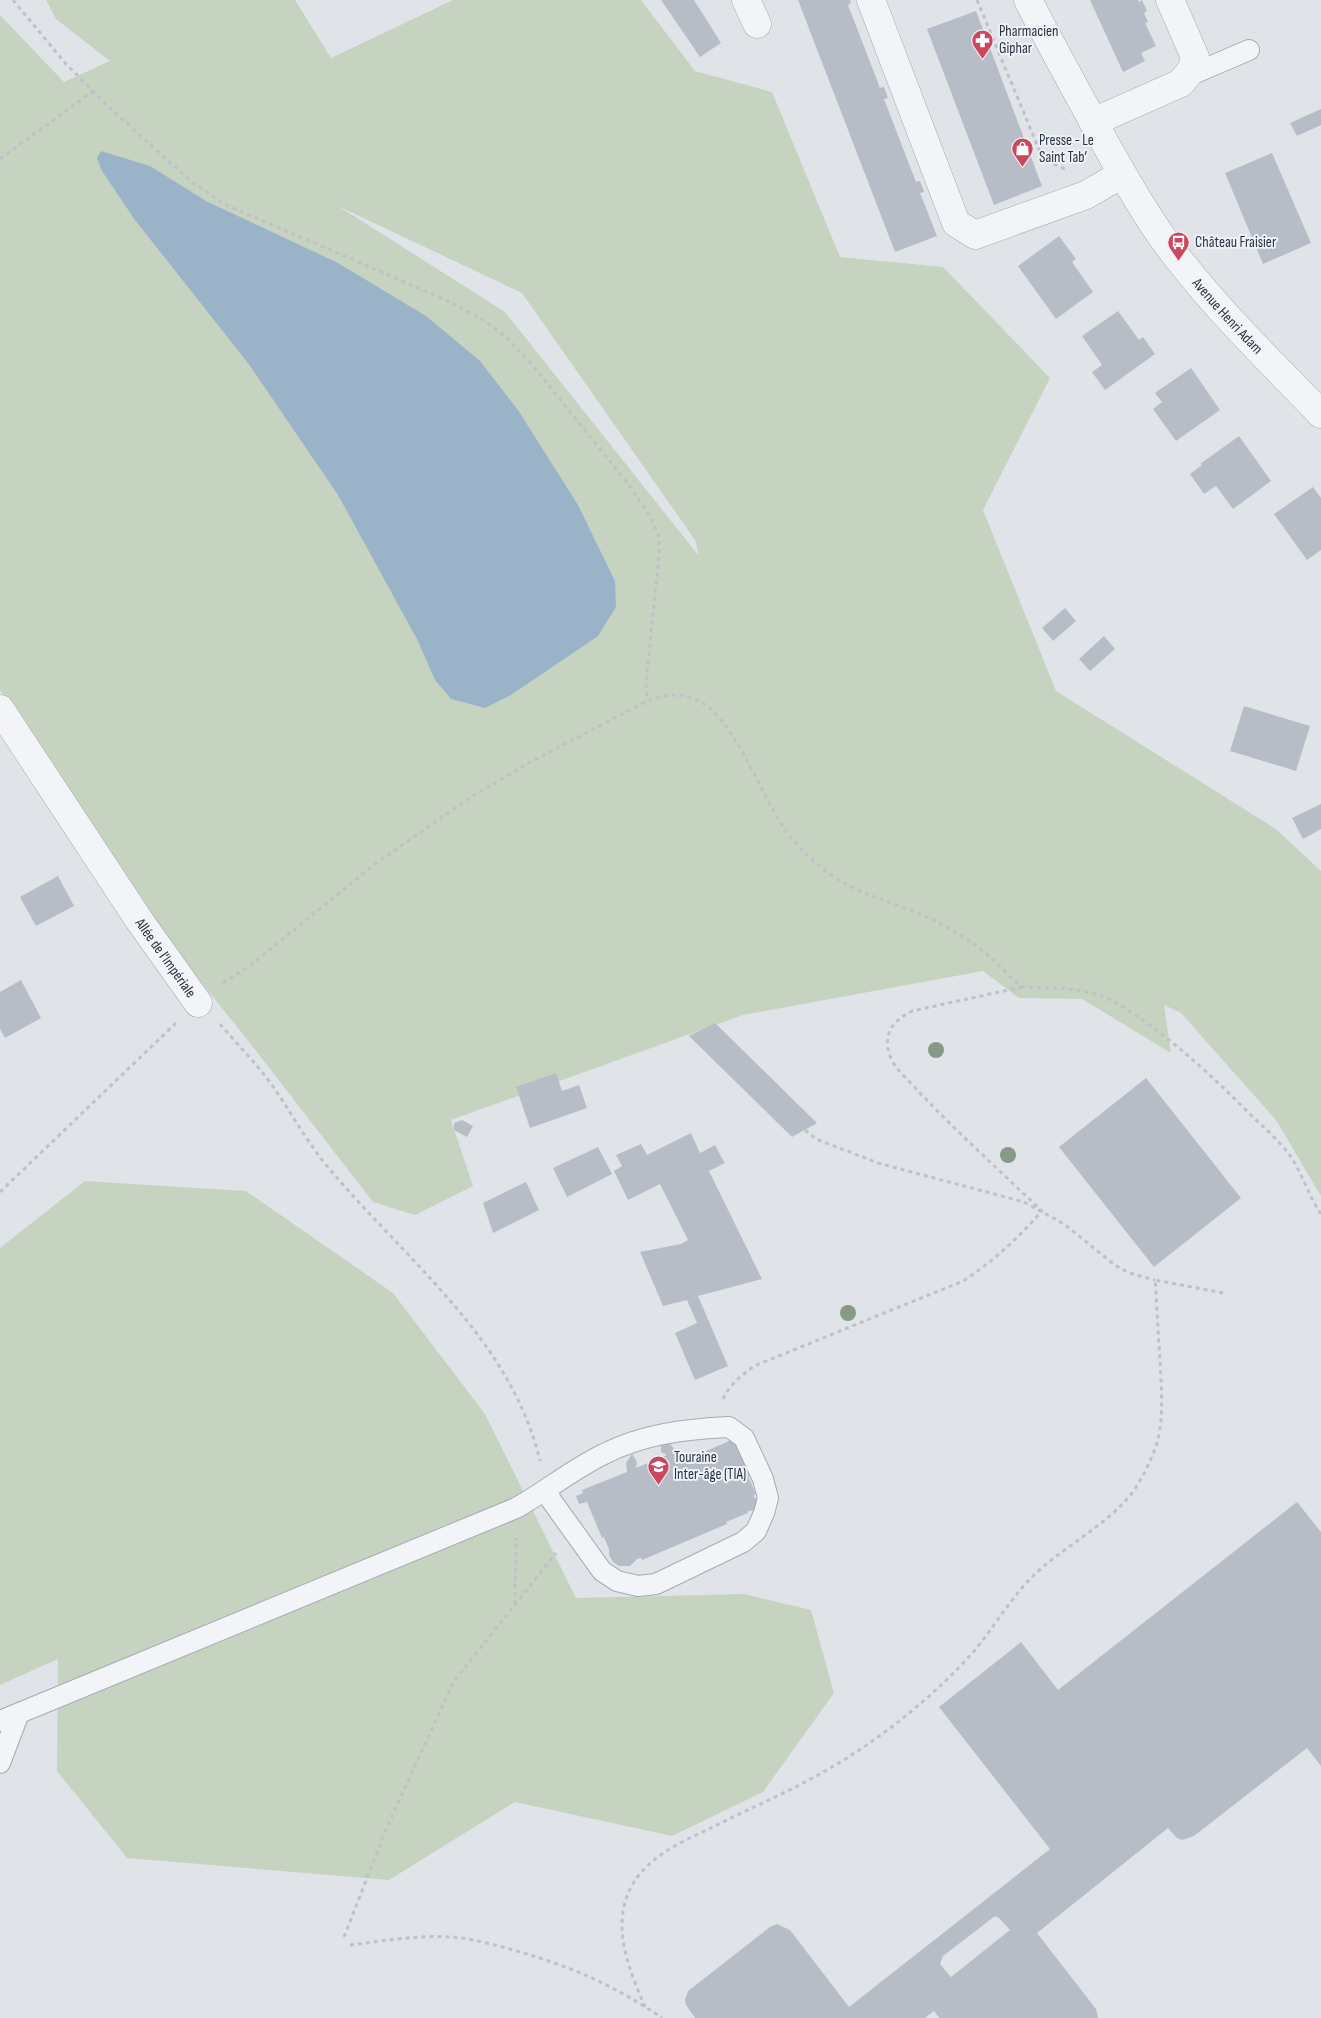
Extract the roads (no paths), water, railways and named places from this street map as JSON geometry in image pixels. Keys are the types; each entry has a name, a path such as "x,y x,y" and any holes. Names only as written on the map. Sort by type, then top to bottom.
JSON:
{"street":[{"path":"871,0 956,224 975,235 1086,195 1112,180"},
{"name":"Avenue Henri Adam","path":"1028,0 1093,122 1112,180 1142,208 1179,261 1224,313 1321,414"},
{"path":"1093,122 1181,83 1192,69 1195,57 1170,0"},
{"name":"Allée de l'Impériale","path":"0,709 139,920 198,1003"}],"lane":[{"path":"1186,77 1249,50"},
{"path":"0,1721 516,1508 604,1453 644,1438 669,1432 729,1426 744,1438 763,1479 768,1498 764,1513 756,1530 743,1542 656,1584 638,1586 617,1581 602,1571 575,1530 551,1500 547,1490"},
{"path":"0,1763 19,1713"}],"water":[{"path":"101,151 150,166 206,201 338,263 426,316 480,361 518,410 578,505 615,581 616,607 598,636 511,695 485,708 451,699 435,680 418,641 338,495 248,363 135,220 102,171 97,158"}],"place":[{"name":"Pharmacien Giphar","path":"983,59"},
{"name":"Presse - Le Saint Tab’","path":"1023,168"},
{"name":"Château Fraisier","path":"1179,261"},
{"name":"Touraine Inter-âge (TIA)","path":"658,1485"}]}
